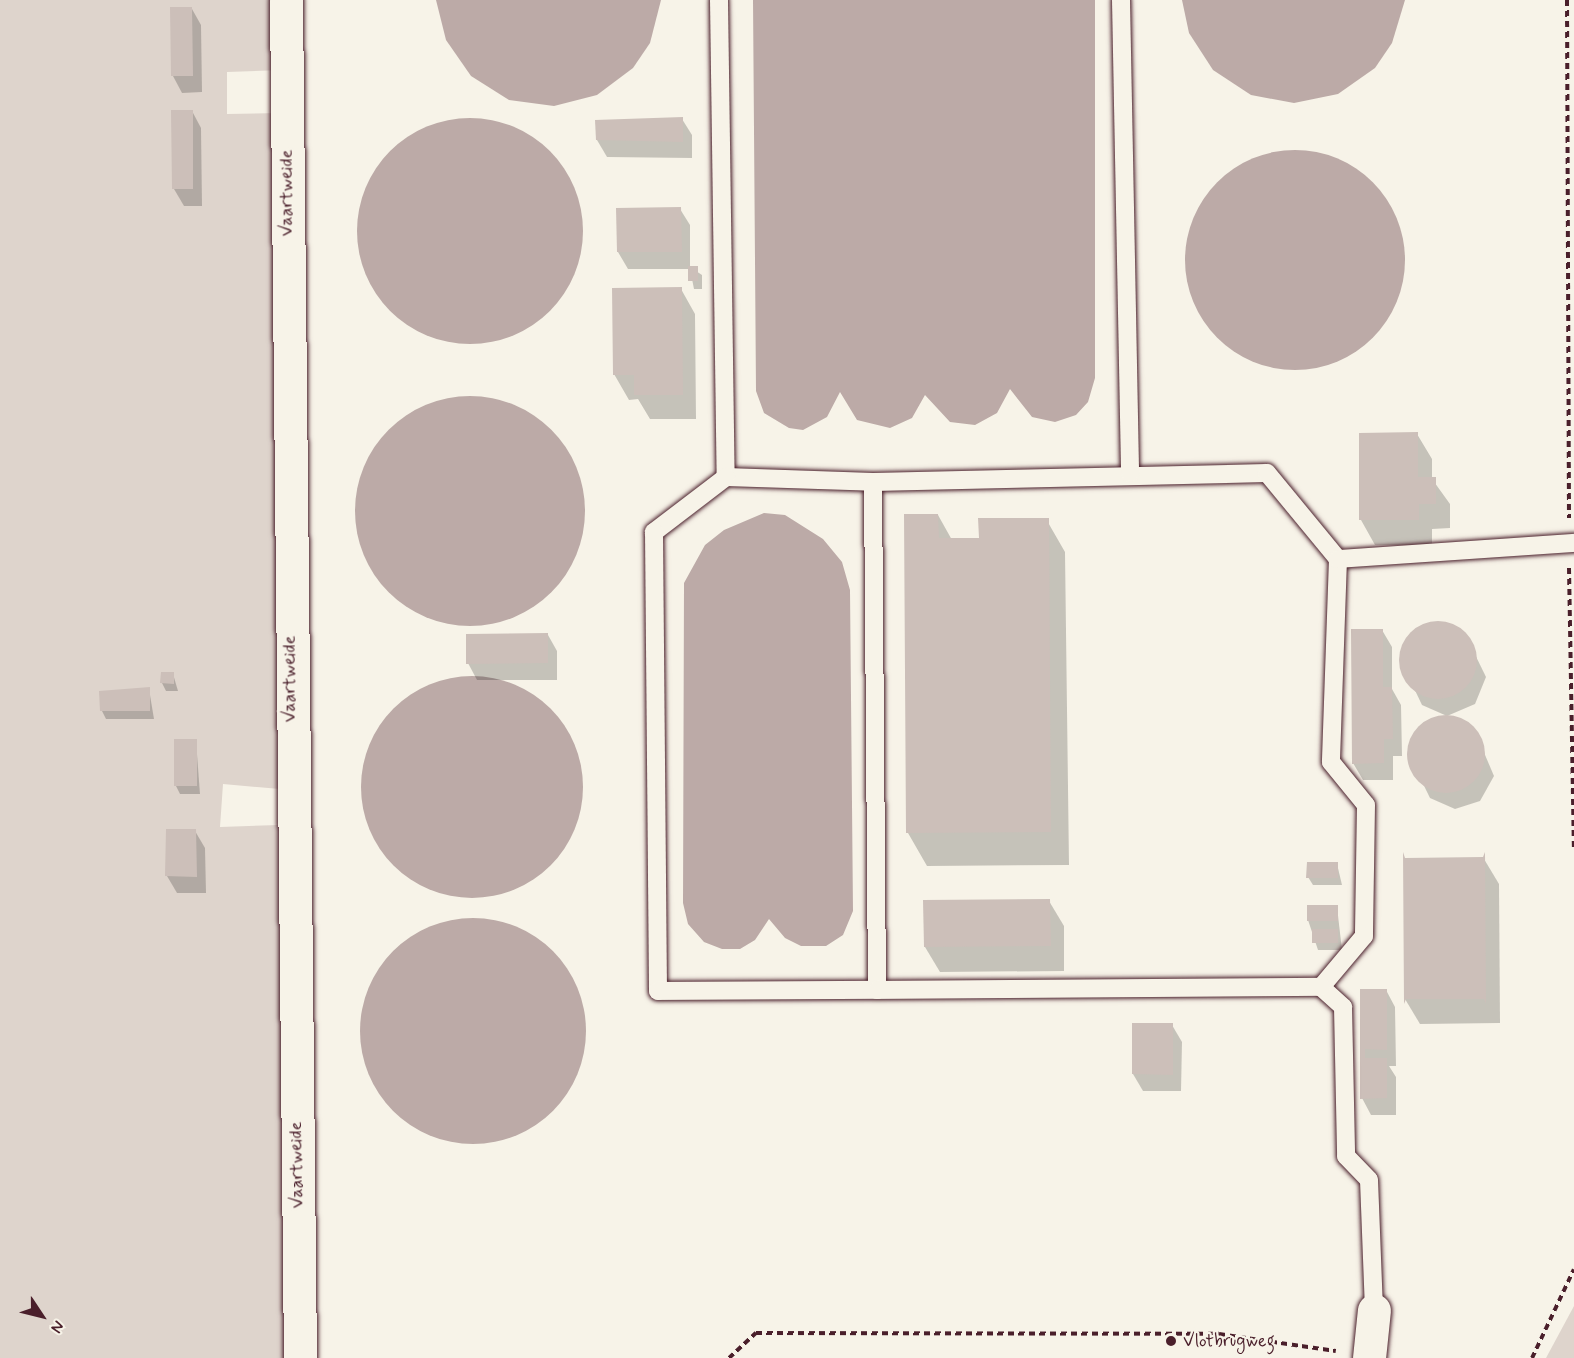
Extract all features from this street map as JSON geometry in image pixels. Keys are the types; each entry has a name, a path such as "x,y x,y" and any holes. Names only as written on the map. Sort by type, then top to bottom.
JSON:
{"street":[{"name":"Vaartweide","path":"286,0 300,1358"},
{"path":"1356,1355 1374,1310"}],"lane":[{"path":"719,0 726,477"},
{"path":"1121,0 1130,473"},
{"path":"1321,987 1364,936 1366,805 1331,762 1338,559 1267,473 1130,473 873,482 726,477 654,531 658,991 1321,987 1343,1007 1346,1156 1369,1180 1374,1310"},
{"path":"873,482 877,990"},
{"path":"1338,559 1571,543"}],"path":[{"path":"1567,0 1574,848"},
{"path":"1532,1358 1574,1269"},
{"path":"729,1358 756,1333 1219,1334 1356,1355"}],"shaded area":[{"path":"0,0 281,0 281,70 227,72 227,114 281,113 280,789 223,784 220,827 279,825 288,1358 0,1358"},
{"path":"436,0 661,0 650,43 633,68 597,95 554,106 509,100 471,76 446,40"},
{"path":"753,0 1095,0 1095,378 1088,402 1076,415 1055,422 1032,417 1010,389 997,413 975,425 950,422 925,395 912,418 890,428 857,420 840,392 827,417 803,430 789,428 764,413 756,391"},
{"path":"1182,0 1405,0 1392,43 1375,68 1338,94 1294,103 1251,95 1213,70 1189,33"},
{"path":"470,118 492,120 523,131 550,151 570,178 581,209 583,231 581,253 570,284 550,311 523,331 492,342 470,344 448,342 417,331 390,311 370,284 359,253 357,231 359,209 370,178 390,151 417,131 448,120"},
{"path":"1295,150 1316,152 1347,163 1373,182 1392,208 1403,239 1405,260 1403,281 1392,312 1373,338 1347,357 1316,368 1295,370 1274,368 1243,357 1217,338 1198,312 1187,281 1185,260 1187,239 1198,208 1217,182 1243,163 1274,152"},
{"path":"459,396 481,396 524,409 543,422 559,438 572,457 580,478 585,511 583,533 572,565 559,584 543,600 524,613 503,621 481,626 459,626 416,613 397,600 381,584 368,565 360,544 355,522 355,500 368,457 381,438 397,422 416,409 437,401"},
{"path":"764,513 785,515 823,539 842,562 850,590 853,911 843,935 826,946 801,946 785,938 769,919 755,940 740,949 722,949 704,942 688,924 683,903 684,583 705,545 724,530"},
{"path":"472,676 494,678 524,689 542,701 558,717 570,735 578,755 583,787 581,809 570,839 558,857 542,873 524,885 504,893 472,898 450,896 420,885 402,873 386,857 374,839 366,819 361,787 363,765 374,735 386,717 402,701 420,689 440,681"},
{"path":"473,918 506,923 516,927 536,937 553,951 567,968 577,988 581,998 586,1031 581,1064 577,1074 567,1094 553,1111 536,1125 516,1135 506,1139 473,1144 440,1139 430,1135 410,1125 393,1111 379,1094 369,1074 365,1064 360,1031 365,998 369,988 379,968 393,951 410,937 430,927 440,923"},
{"path":"1574,1306 1574,1358 1546,1358"}],"building":[{"path":"170,7 192,7 193,76 171,76"},
{"path":"171,110 193,110 193,189 172,189"},
{"path":"683,117 683,142 596,140 595,120"},
{"path":"681,207 682,252 617,252 616,208"},
{"path":"688,266 698,266 698,281 688,281"},
{"path":"682,287 683,395 634,395 634,375 613,375 612,288"},
{"path":"1418,432 1418,477 1436,477 1436,504 1419,504 1419,520 1359,520 1359,433"},
{"path":"904,514 938,514 939,538 979,538 978,518 1049,518 1051,832 906,833"},
{"path":"1438,621 1453,624 1466,632 1474,645 1477,660 1474,675 1466,688 1453,696 1438,699 1423,696 1410,688 1402,675 1399,660 1402,645 1410,632 1423,624"},
{"path":"1351,629 1383,629 1383,687 1392,687 1393,739 1384,739 1384,763 1352,764"},
{"path":"548,633 548,663 466,664 466,634"},
{"path":"161,672 174,672 174,684 160,683"},
{"path":"150,687 150,711 100,711 99,691"},
{"path":"1446,715 1461,718 1474,726 1482,739 1485,754 1482,769 1474,782 1461,790 1446,793 1431,790 1418,782 1410,769 1407,754 1410,739 1418,726 1431,718"},
{"path":"174,739 197,739 197,786 174,786"},
{"path":"166,829 196,829 197,877 165,876"},
{"path":"1403,852 1405,858 1483,857 1485,852 1486,1004 1484,999 1406,999 1404,1004"},
{"path":"1307,862 1338,862 1338,878 1306,878"},
{"path":"1050,899 1051,946 924,947 923,900"},
{"path":"1307,905 1338,905 1338,921 1307,921"},
{"path":"1312,929 1338,929 1338,943 1312,943"},
{"path":"1360,989 1387,989 1387,1050 1365,1049 1365,1058 1387,1058 1387,1098 1360,1099"},
{"path":"1132,1023 1173,1023 1173,1075 1132,1074"}],"place":[{"name":"Vlotbrugweg","path":"1171,1341"}]}
